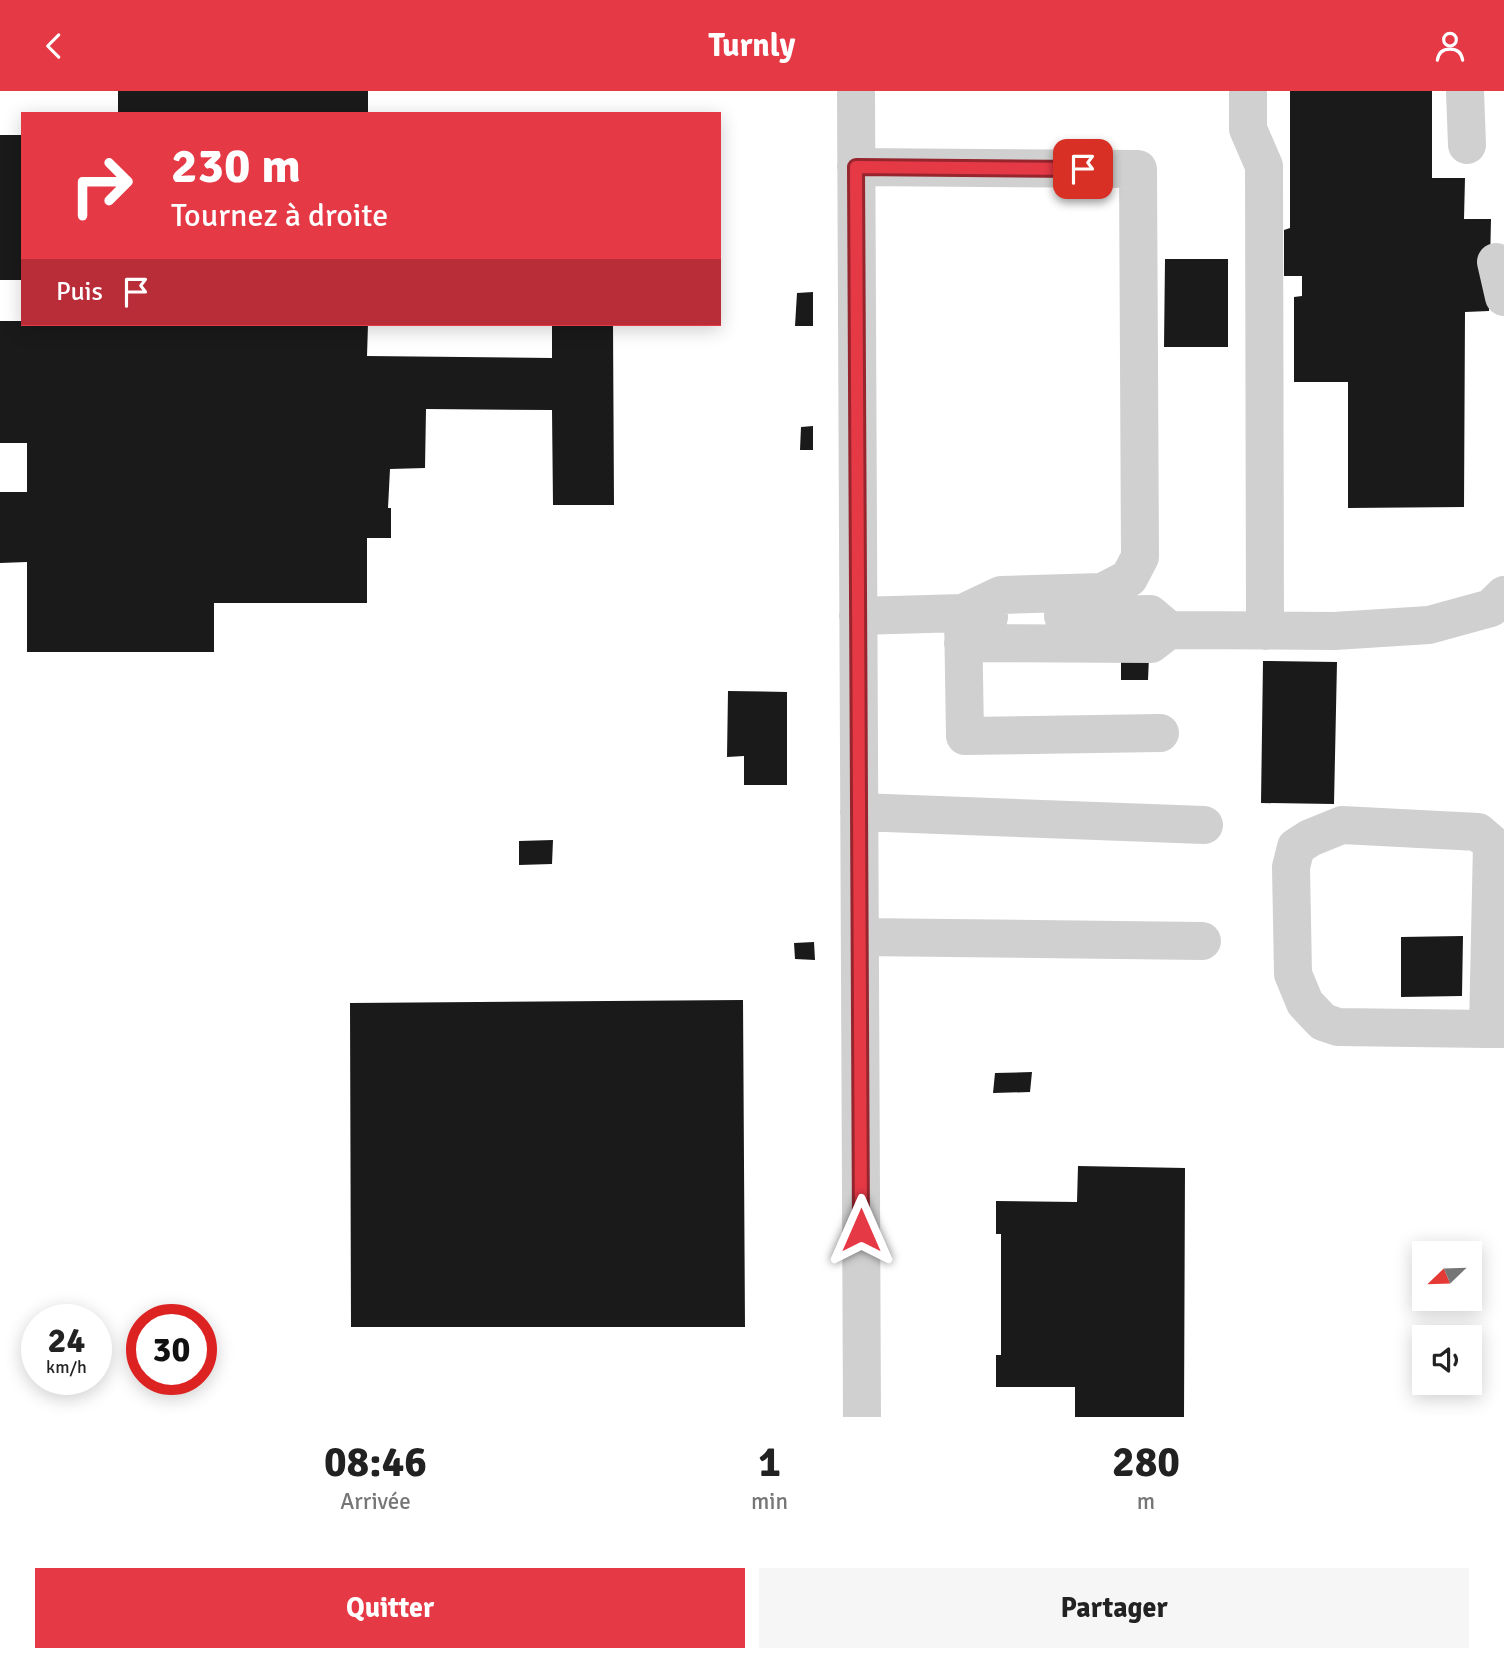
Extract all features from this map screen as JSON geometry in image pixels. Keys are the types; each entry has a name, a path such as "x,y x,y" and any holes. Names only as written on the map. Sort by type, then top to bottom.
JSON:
{"street":[{"path":"856,91 862,1417"},
{"path":"1248,91 1248,129 1264,166 1265,631"},
{"path":"1465,91 1467,145"},
{"path":"856,167 1138,169 1140,557 1129,578 1102,592 1001,595 963,628"},
{"path":"858,616 963,628 1152,643 1169,630 1334,631 1429,625 1491,608 1504,595"},
{"path":"963,628 965,737 1160,733"},
{"path":"859,812 1204,825"},
{"path":"1342,825 1478,832 1492,844 1496,1029 1338,1027 1323,1022 1305,1003 1293,974 1291,867 1296,847 1342,825"},
{"path":"860,937 1202,941"}],"building":[{"path":"118,91 368,91 368,112 118,112"},
{"path":"1290,91 1432,91 1432,178 1465,178 1464,219 1491,219 1489,311 1465,312 1464,507 1348,508 1348,382 1294,382 1294,297 1302,296 1302,276 1284,276 1284,230 1290,228"},
{"path":"0,135 21,135 21,280 0,280"},
{"path":"1165,259 1228,259 1228,347 1164,347"},
{"path":"813,292 813,326 795,326 797,293"},
{"path":"0,321 21,321 21,326 368,326 367,356 552,358 552,326 613,326 614,505 553,505 552,410 426,409 425,468 390,469 388,508 391,508 391,538 367,538 367,603 214,603 214,652 27,652 27,562 0,563 0,492 27,492 27,443 0,443"},
{"path":"813,426 813,450 800,450 801,427"},
{"path":"1149,657 1148,680 1121,680 1121,658"},
{"path":"1263,661 1337,662 1334,804 1261,803"},
{"path":"728,691 787,692 787,785 744,785 744,756 727,757"},
{"path":"553,840 552,864 519,865 519,841"},
{"path":"1463,936 1462,996 1401,997 1401,937"},
{"path":"814,942 815,960 795,959 794,943"},
{"path":"743,1000 745,1327 351,1327 350,1003"},
{"path":"1032,1072 1030,1092 993,1093 995,1073"},
{"path":"1078,1166 1185,1168 1184,1417 1075,1417 1075,1387 996,1387 996,1355 1001,1355 1001,1234 996,1234 996,1201 1077,1202"}],"route":[{"path":"861,1230 856,167 1083,169"}]}
